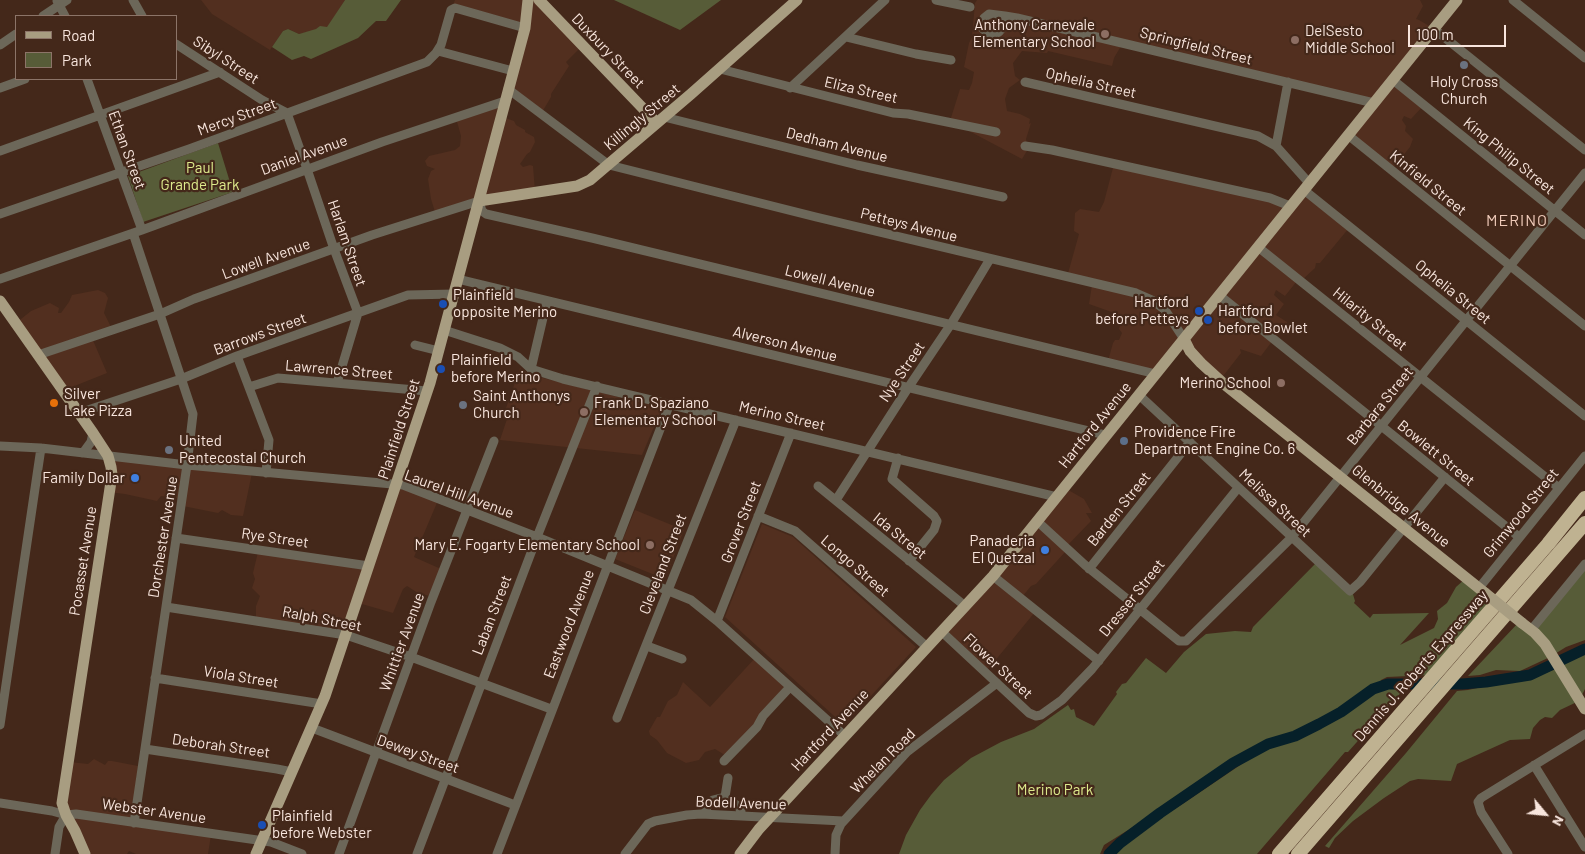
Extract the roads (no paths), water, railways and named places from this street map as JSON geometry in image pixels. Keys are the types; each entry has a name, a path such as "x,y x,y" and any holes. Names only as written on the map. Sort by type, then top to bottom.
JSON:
{"highway":[{"name":"Dennis J. Roberts Expressway","path":"1279,854 1563,526 1585,498"},
{"name":"Dennis J. Roberts Expressway","path":"1298,854 1585,523"}],"main road":[{"name":"Plainfield Street","path":"256,854 322,704 427,391 525,28 528,0"},
{"name":"Duxbury Street","path":"539,0 660,120"},
{"name":"Killingly Street","path":"479,201 577,186 590,180 720,69 797,0"},
{"name":"Hartford Avenue","path":"740,854 769,818 993,576 1457,0"},
{"name":"Pocasset Avenue","path":"0,300 93,433 108,456 112,468 62,803 85,854"},
{"name":"Glenbridge Avenue","path":"1184,339 1196,358 1224,384 1532,630 1545,644 1585,709"}],"street":[{"path":"133,0 141,15"},
{"path":"790,88 885,0"},
{"path":"936,0 970,7"},
{"path":"1513,0 1585,58"},
{"path":"43,15 61,2 65,15"},
{"path":"513,71 438,51 451,10 455,8 525,28"},
{"name":"Springfield Street","path":"1010,17 1120,41 1374,103"},
{"path":"1434,28 1585,150"},
{"path":"0,44 15,35"},
{"path":"846,37 916,54 951,60"},
{"name":"Sibyl Street","path":"178,45 262,100 287,113"},
{"name":"Mercy Street","path":"0,214 427,62 438,51"},
{"name":"Eliza Street","path":"720,69 893,113 908,114 996,132"},
{"path":"0,151 220,72"},
{"path":"0,88 22,80"},
{"name":"Ethan Street","path":"87,80 121,172 138,231"},
{"name":"King Philip Street","path":"1393,80 1585,234"},
{"name":"Ophelia Street","path":"1025,82 1258,136 1276,146 1306,186 1466,320 1585,416"},
{"path":"1276,146 1288,82"},
{"path":"508,89 608,165"},
{"name":"Daniel Avenue","path":"0,278 138,231 382,142 505,101"},
{"name":"Harlam Street","path":"287,113 358,313"},
{"name":"Dedham Avenue","path":"660,120 1003,197"},
{"name":"Kinfield Street","path":"1348,135 1585,326"},
{"path":"1025,146 1052,150 1270,198 1290,206"},
{"name":"Petteys Avenue","path":"608,165 1144,296 1165,310 1184,339"},
{"name":"Barbara Street","path":"1140,609 1179,641 1188,640 1291,538 1585,173"},
{"path":"492,200 494,211 498,216"},
{"name":"Lowell Avenue","path":"38,355 160,314 194,299 334,249 479,201 482,211 486,214 1156,374"},
{"name":"Dorchester Avenue","path":"134,823 188,465 193,414 160,314 138,231"},
{"name":"Hilarity Street","path":"1258,247 1559,488"},
{"name":"Nye Street","path":"836,500 951,324 990,259"},
{"name":"Alverson Avenue","path":"458,279 1106,436"},
{"name":"Barrows Street","path":"79,413 181,379 237,356 408,295 454,294"},
{"name":"Bowlett Street","path":"1219,296 1519,537"},
{"path":"530,369 548,301"},
{"path":"337,382 358,313"},
{"name":"Merino Street","path":"444,330 506,351 518,358 530,369 563,379 597,386 669,406 736,420 1057,497"},
{"path":"415,345 439,351"},
{"path":"237,356 269,440 266,473"},
{"name":"Lawrence Street","path":"249,387 278,378 427,391"},
{"name":"Laban Street","path":"418,854 536,537 597,386"},
{"name":"Melissa Street","path":"1139,395 1348,590 1350,591 1360,582 1404,528"},
{"name":"Eastwood Avenue","path":"497,854 551,709 669,406"},
{"name":"Cleveland Street","path":"617,718 736,420"},
{"path":"82,453 91,442 93,433"},
{"name":"Grover Street","path":"717,621 791,433"},
{"name":"Whittier Avenue","path":"339,854 411,657 494,441"},
{"name":"Barden Street","path":"1089,569 1190,442"},
{"name":"Laurel Hill Avenue","path":"0,446 41,448 266,473 403,485 691,600 845,736"},
{"path":"0,725 41,448"},
{"name":"Grimwood Street","path":"1482,590 1519,537 1585,456"},
{"path":"898,458 892,479 934,516 937,521 934,530 909,561"},
{"path":"1404,528 1445,478"},
{"name":"Ida Street","path":"818,486 965,606"},
{"name":"Dresser Street","path":"1038,716 1062,700 1099,661 1238,488"},
{"name":"Longo Street","path":"758,516 795,531 927,647"},
{"path":"1037,521 1089,569 1140,609"},
{"name":"Rye Street","path":"176,538 369,566"},
{"path":"1532,630 1585,564"},
{"path":"993,576 1099,661"},
{"name":"Ralph Street","path":"166,608 346,635 551,709"},
{"name":"Flower Street","path":"942,632 1029,713 1038,716"},
{"path":"647,646 682,660"},
{"name":"Viola Street","path":"155,678 322,704"},
{"name":"Whelan Road","path":"834,854 836,832 843,821 910,749 997,683"},
{"path":"724,762 757,727 764,716 790,687"},
{"name":"Dewey Street","path":"312,728 515,804"},
{"path":"1508,854 1481,812 1478,802 1481,798 1585,734"},
{"name":"Deborah Street","path":"145,749 292,772"},
{"path":"1534,765 1585,847"},
{"path":"724,797 728,778"},
{"path":"705,814 708,804 713,800 724,797 739,807 741,816"},
{"name":"Webster Avenue","path":"0,803 52,810 66,815 76,814 272,842 302,854"},
{"name":"Bodell Avenue","path":"625,854 643,828 652,822 687,815 705,814 843,821"},
{"path":"55,854 59,827 66,815"},
{"path":"57,836 69,831 78,836"}],"waterway":[{"path":"1109,854 1120,843 1160,813 1233,763 1268,744 1295,736 1319,724 1341,712 1373,689 1388,684 1462,684 1530,675 1585,649"}],"place":[{"name":"Anthony Carnevale Elementary School","path":"1105,34"},
{"name":"DelSesto Middle School","path":"1295,40"},
{"name":"Holy Cross Church","path":"1464,65"},
{"name":"Plainfield opposite Merino","path":"443,304"},
{"name":"Hartford before Petteys","path":"1199,311"},
{"name":"Hartford before Bowlet","path":"1208,320"},
{"name":"Plainfield before Merino","path":"441,369"},
{"name":"Merino School","path":"1281,383"},
{"name":"Silver Lake Pizza","path":"54,403"},
{"name":"Saint Anthonys Church","path":"463,405"},
{"name":"Frank D. Spaziano Elementary School","path":"584,412"},
{"name":"Providence Fire Department Engine Co. 6","path":"1124,441"},
{"name":"United Pentecostal Church","path":"169,450"},
{"name":"Family Dollar","path":"135,478"},
{"name":"Mary E. Fogarty Elementary School","path":"650,545"},
{"name":"Panaderia El Quetzal","path":"1045,550"},
{"name":"Plainfield before Webster","path":"262,825"}],"district":[{"name":"MERINO","path":"1517,221"}],"park label":[{"name":"Paul Grande Park","path":"200,176"},
{"name":"Merino Park","path":"1055,790"}]}
